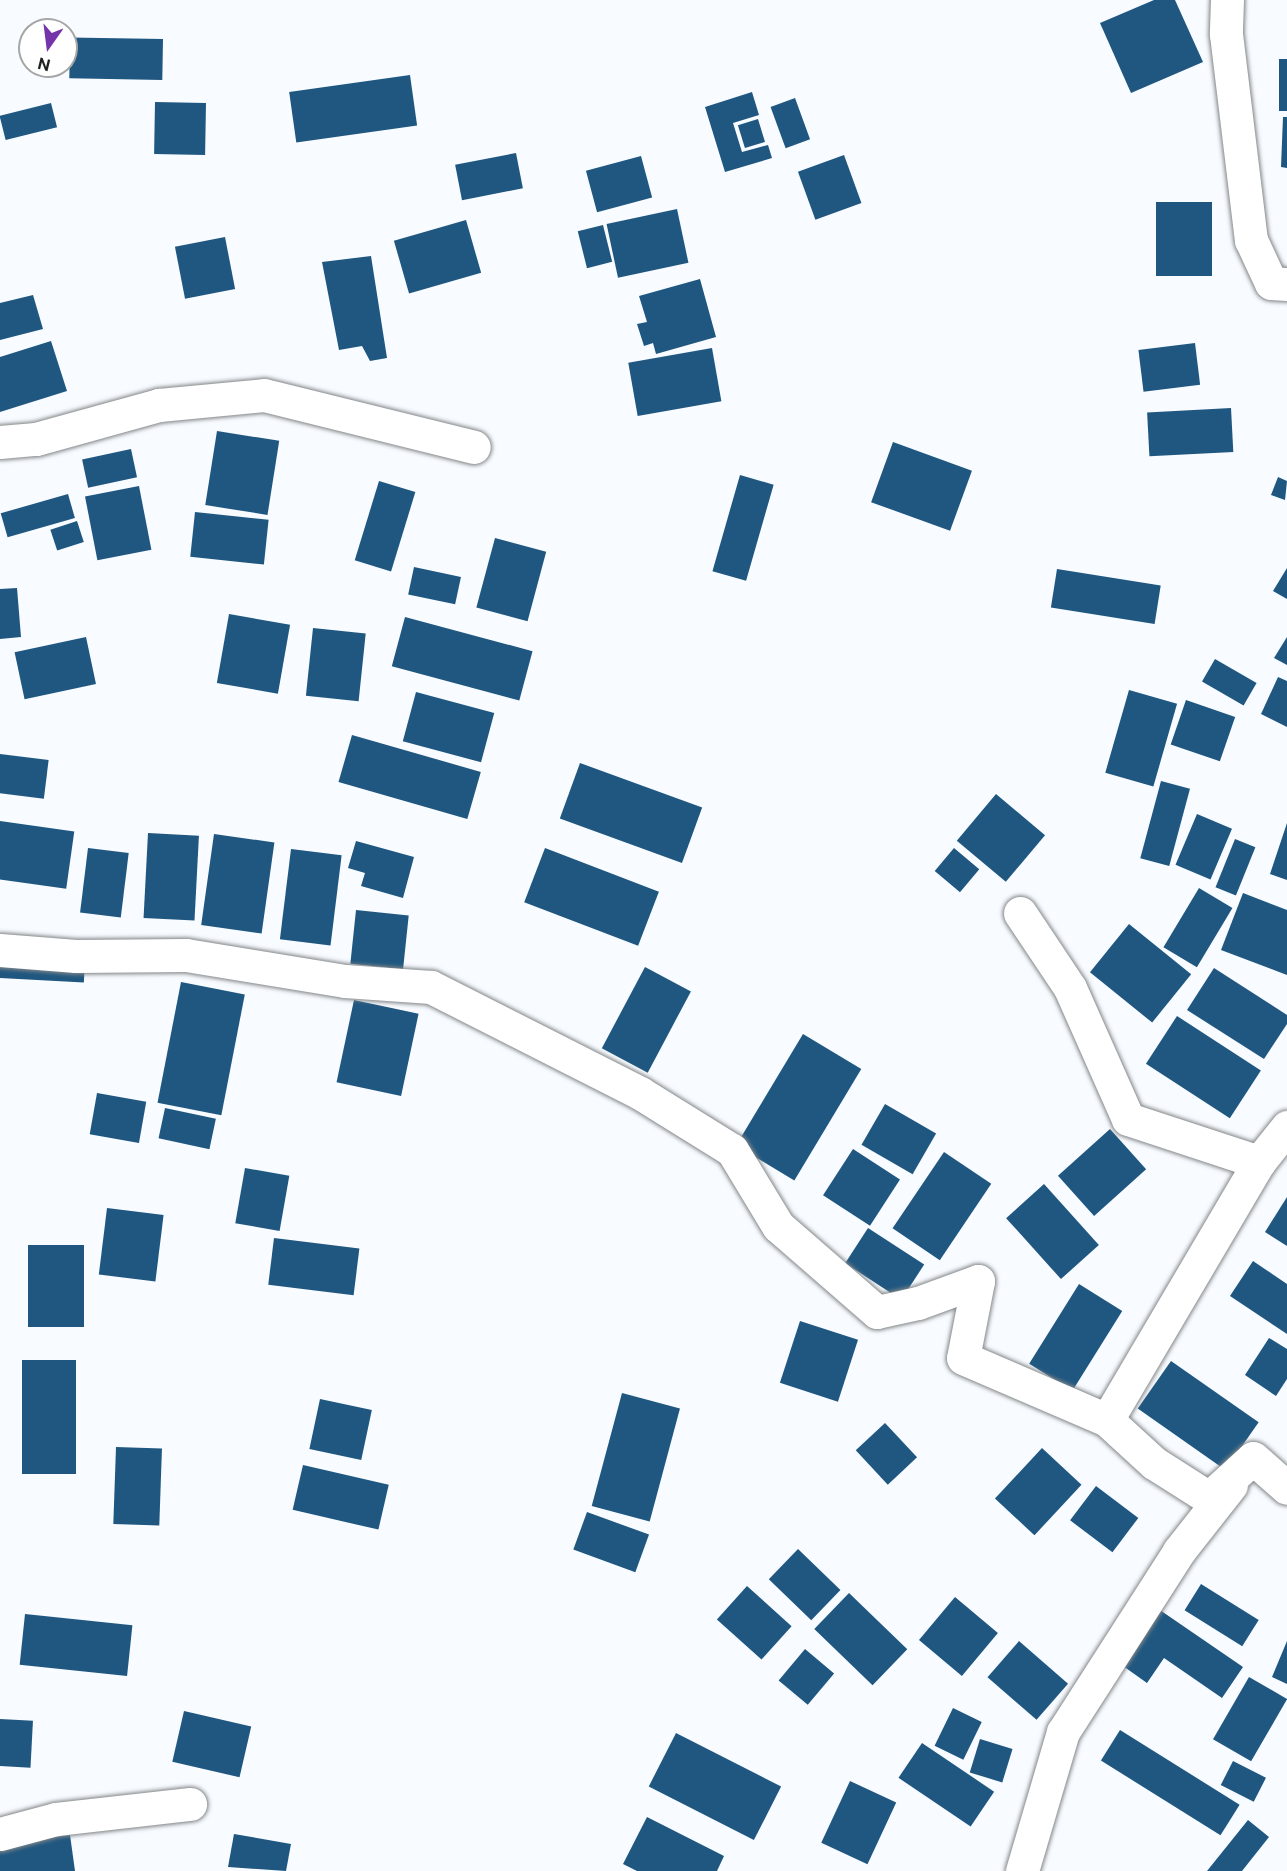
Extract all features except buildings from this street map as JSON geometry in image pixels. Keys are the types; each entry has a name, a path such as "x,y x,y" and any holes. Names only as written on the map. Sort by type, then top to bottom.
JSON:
{"street":[{"path":"1227,0 1226,34 1251,240 1270,283 1287,284"},
{"path":"0,442 36,439 159,405 264,395 474,447"},
{"path":"1020,913 1070,988 1128,1119 1259,1162"},
{"path":"0,950 76,956 186,955 345,981 431,987 640,1093 732,1150 778,1226 877,1312 918,1303 978,1281 963,1358 1107,1420 1154,1463 1209,1498 1253,1458"},
{"path":"1107,1420 1259,1162 1287,1127"},
{"path":"1253,1458 1287,1488"},
{"path":"1022,1871 1063,1732 1179,1551 1253,1458"},
{"path":"0,1834 56,1819 190,1804"}]}
